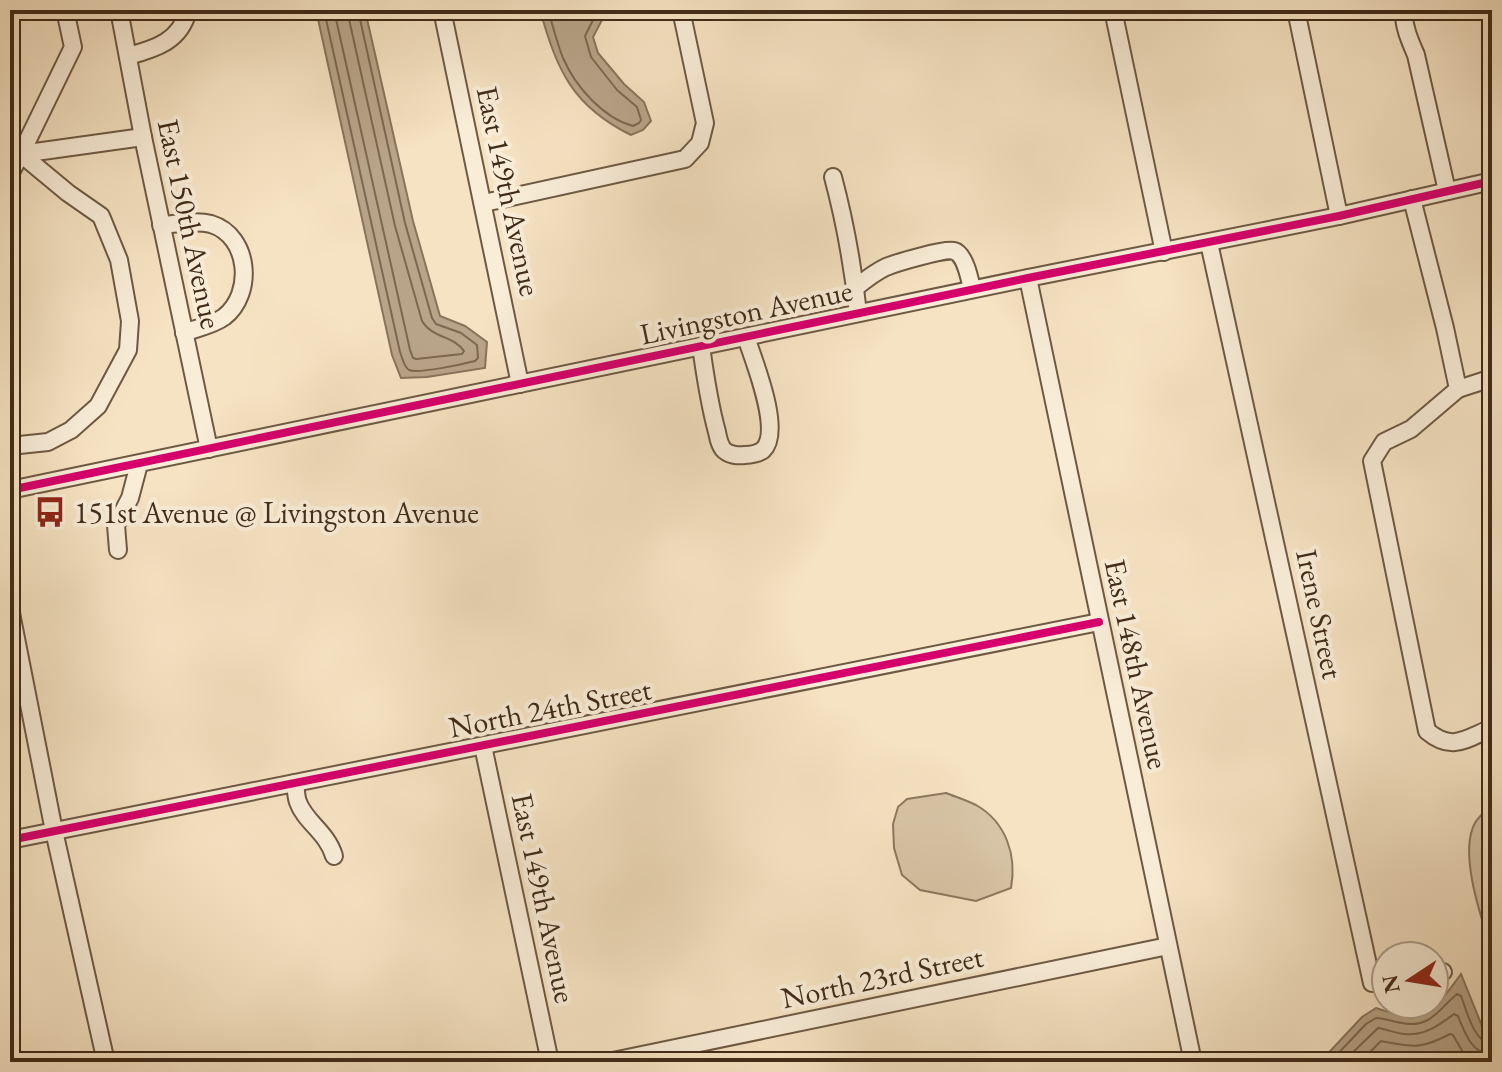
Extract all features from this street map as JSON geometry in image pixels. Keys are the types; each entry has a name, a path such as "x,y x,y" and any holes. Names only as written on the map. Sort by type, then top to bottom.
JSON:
{"street":[{"path":"10,174 16,151 73,47 65,10"},
{"name":"East 150th Avenue","path":"119,10 209,449"},
{"path":"128,56 161,46 172,39 182,27 188,10"},
{"name":"East 149th Avenue","path":"442,10 520,384"},
{"path":"484,203 685,159 700,143 705,123 681,10"},
{"path":"1113,10 1164,252"},
{"path":"1296,10 1339,216"},
{"path":"1404,10 1403,18 1416,55 1447,191"},
{"path":"16,151 143,137"},
{"path":"10,446 48,442 71,430 98,406 128,350 130,321 119,260 101,216 16,151"},
{"path":"833,177 845,222 858,313"},
{"name":"Livingston Avenue","path":"10,490 972,289 1339,216 1492,181"},
{"path":"1412,199 1458,389"},
{"path":"161,225 209,223 220,228 231,237 244,265 241,295 234,307 213,323 184,333"},
{"name":"Irene Street","path":"1209,243 1370,974"},
{"path":"855,288 887,267 954,251 963,261 972,289"},
{"name":"East 148th Avenue","path":"1028,278 1193,1062"},
{"path":"701,346 709,405 720,445 724,452 732,455 757,453 768,442 770,417 746,337"},
{"path":"1492,378 1458,389 1411,429 1384,442 1372,461 1427,731 1439,741 1453,744 1492,728"},
{"path":"118,550 116,525 130,498 139,464"},
{"path":"10,608 54,831 106,1062"},
{"name":"North 24th Street","path":"10,840 1099,622"},
{"name":"East 149th Avenue","path":"483,746 550,1062"},
{"path":"295,783 298,803 331,846 334,856"},
{"name":"North 23rd Street","path":"608,1062 1168,946"}],"shaded area":[{"path":"946,793 976,805 1002,830 1012,864 1011,888 976,901 920,890 902,875 894,848 893,824 898,807 907,799"},
{"path":"1492,804 1492,951 1473,887 1469,851 1475,823"}],"water":[{"path":"316,10 365,10 413,221 440,316 465,326 487,342 485,368 401,378 392,355"},
{"path":"540,10 601,10 603,18 593,37 598,53 644,102 651,121 643,130 631,135 594,112 581,99 553,51"},
{"path":"1461,974 1482,1026 1492,1042 1492,1062 1320,1062 1370,1012 1370,1020 1450,1020 1450,988"}],"cycle path":[{"path":"10,490 1339,216 1492,181"},
{"path":"10,840 1099,622"}],"place":[{"name":"151st Avenue @ Livingston Avenue","path":"50,512"}]}
